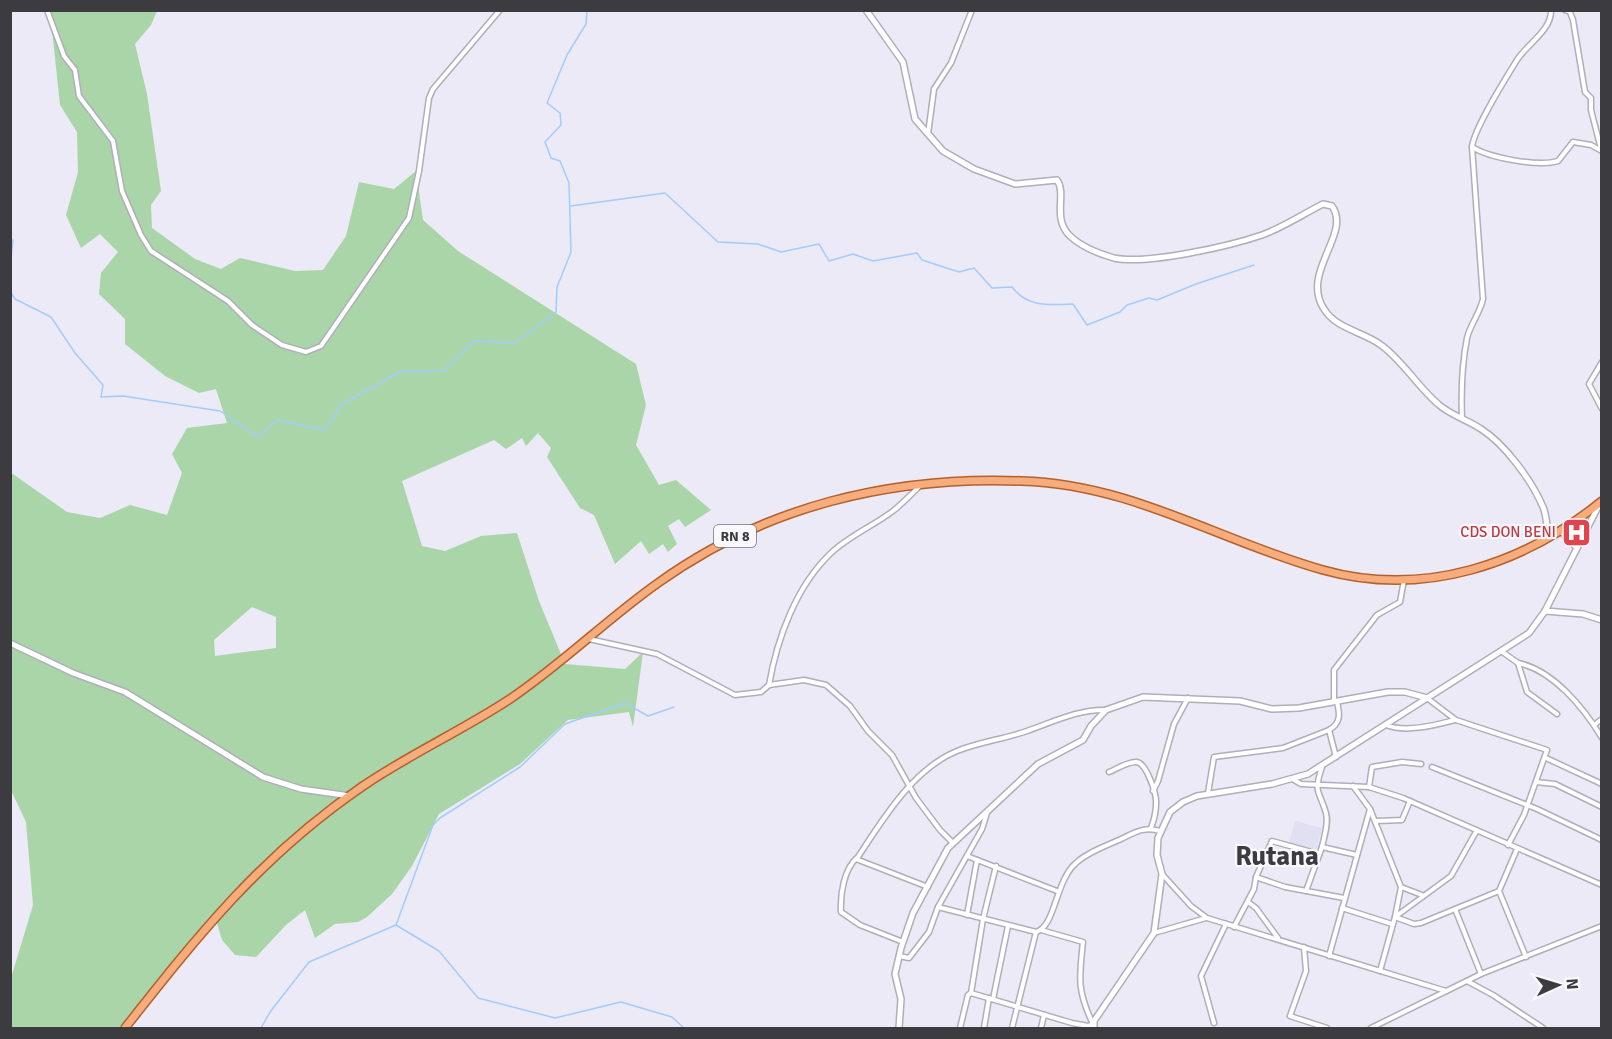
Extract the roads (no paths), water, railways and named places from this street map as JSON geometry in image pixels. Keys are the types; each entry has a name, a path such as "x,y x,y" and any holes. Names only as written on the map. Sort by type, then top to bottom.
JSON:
{"main road":[{"name":"RN 8","path":"125,1029 221,909 296,837 350,796 508,700 589,639 655,585 701,554 742,532 797,510 838,498 920,486 1018,480 1080,486 1155,507 1322,570 1369,578 1404,579 1438,577 1489,566 1561,531 1601,502"}],"street":[{"path":"47,10 64,56 75,70 79,96 112,141 122,191 146,244 158,257 228,301 252,325 282,345 306,352 321,346 388,248 403,230 413,201 429,98 471,42 500,10"},
{"path":"866,10 903,62 915,119 927,135 953,158 1015,184 1057,180 1060,187 1060,217 1068,234 1094,250 1116,258 1167,256 1240,242 1286,225 1323,204 1332,206 1336,211 1336,226 1317,275 1316,291 1324,309 1330,318 1379,343 1439,406 1462,418 1503,446 1544,508 1548,538"},
{"path":"927,135 934,89 951,63 972,10"},
{"path":"1462,418 1461,392 1467,338 1483,299 1472,147 1518,58 1550,20 1551,10"},
{"path":"1472,147 1494,155 1543,164 1558,161 1573,142 1601,150 1591,110 1591,98 1585,92 1573,20 1570,12 1565,10"},
{"path":"1602,362 1589,384 1602,409"},
{"path":"769,685 774,656 796,601 818,567 832,552 894,510 920,486"},
{"path":"1094,1027 1154,933 1162,874 1157,855 1160,831 1164,820 1176,806 1208,793 1294,780 1336,758 1529,633 1545,611 1601,502"},
{"path":"1561,531 1577,548"},
{"path":"1208,793 1214,758 1283,748 1335,726 1339,718 1335,700 1334,670 1377,615 1400,602 1404,579"},
{"path":"1545,611 1583,614 1602,620"},
{"path":"589,639 657,654 729,693 761,692 769,685 804,680 832,688 892,754 909,788 940,830 952,842"},
{"path":"10,643 73,673 125,692 263,777 301,789 350,796"},
{"path":"1501,651 1518,663 1535,666 1545,674 1565,692 1594,725 1602,738"},
{"path":"1518,663 1527,692 1557,714"},
{"path":"903,942 860,925 841,912 846,876 851,863 909,788 957,751 1006,739 1087,710 1106,710 1143,697 1240,701 1272,709 1299,708 1388,692 1405,692 1427,698 1456,720 1547,750 1527,806 1508,845"},
{"path":"1153,790 1158,781 1174,724 1189,698"},
{"path":"899,1029 901,999 895,974 899,956 913,913 952,842 987,813 1038,764 1083,740 1091,726 1106,710"},
{"path":"1594,725 1602,719"},
{"path":"1386,725 1394,728 1433,727 1456,720"},
{"path":"1329,730 1336,758"},
{"path":"1545,758 1601,783"},
{"path":"1109,772 1130,763 1138,762 1143,766 1153,790 1156,808 1151,828"},
{"path":"1369,787 1372,767 1402,762 1421,764"},
{"path":"1306,892 1322,847 1327,814 1317,796 1316,784 1322,766"},
{"path":"1432,767 1602,840"},
{"path":"1294,780 1302,784 1369,787 1410,801 1476,832 1602,885"},
{"path":"1536,782 1555,784 1602,807"},
{"path":"1352,786 1362,795 1376,821 1401,887 1380,971"},
{"path":"1376,821 1401,820 1410,801"},
{"path":"1329,956 1370,809"},
{"path":"899,956 909,958 929,932 938,907 967,856 987,813"},
{"path":"1012,1029 1039,931 1049,923 1057,891 1075,863 1142,829 1151,828 1160,831"},
{"path":"1395,917 1455,871 1476,832"},
{"path":"1234,927 1254,889 1256,877 1272,841 1319,854"},
{"path":"1322,847 1357,855"},
{"path":"1395,917 1414,924 1421,923 1499,891 1517,849"},
{"path":"967,856 1057,891"},
{"path":"856,859 928,887"},
{"path":"967,915 977,860"},
{"path":"960,1029 968,995 971,993 983,919 996,866"},
{"path":"1162,874 1191,906 1207,918 1446,991"},
{"path":"1256,877 1306,892 1344,898"},
{"path":"1401,887 1422,895"},
{"path":"1499,891 1526,957"},
{"path":"1248,902 1256,908 1278,939"},
{"path":"938,907 1008,926 1083,942 1079,975 1081,1000 1094,1027"},
{"path":"1342,908 1393,924"},
{"path":"1455,909 1481,974"},
{"path":"1154,933 1207,918"},
{"path":"1214,1023 1201,976 1226,924"},
{"path":"984,1029 1008,926"},
{"path":"1371,1029 1481,974 1602,926"},
{"path":"1304,947 1306,971 1290,1016 1327,1029"},
{"path":"1466,981 1493,995 1543,1029"},
{"path":"971,993 1072,1023 1094,1027"},
{"path":"1041,1029 1044,1015"},
{"path":"1071,1029 1072,1023"}],"waterway":[{"path":"10,291 15,299 51,317 75,353 103,385 101,397 123,396 220,411 258,437 277,420 325,430 342,404 402,371 443,371 474,341 515,343 556,312 557,287 571,252 569,183 560,161 551,158 545,142 561,125 560,113 547,103 567,55 586,24 587,10"},
{"path":"571,206 665,193 718,242 758,244 781,252 819,244 829,261 853,254 873,261 917,253 922,260 959,272 974,268 992,288 1012,287 1018,294 1032,302 1048,305 1073,304 1087,325 1120,312 1127,305 1149,298 1157,300 1196,284 1254,265"},
{"path":"10,238 13,240 10,268"},
{"path":"261,1028 270,1012 309,962 396,925 433,825 440,818 520,767 565,724 625,703 648,716 674,707"},
{"path":"396,925 439,951 478,998 555,1018 621,1002 672,1017 684,1028"}],"place":[{"name":"CDS DON BENI","path":"1577,532"}],"district":[{"name":"Rutana","path":"1277,856"}]}
